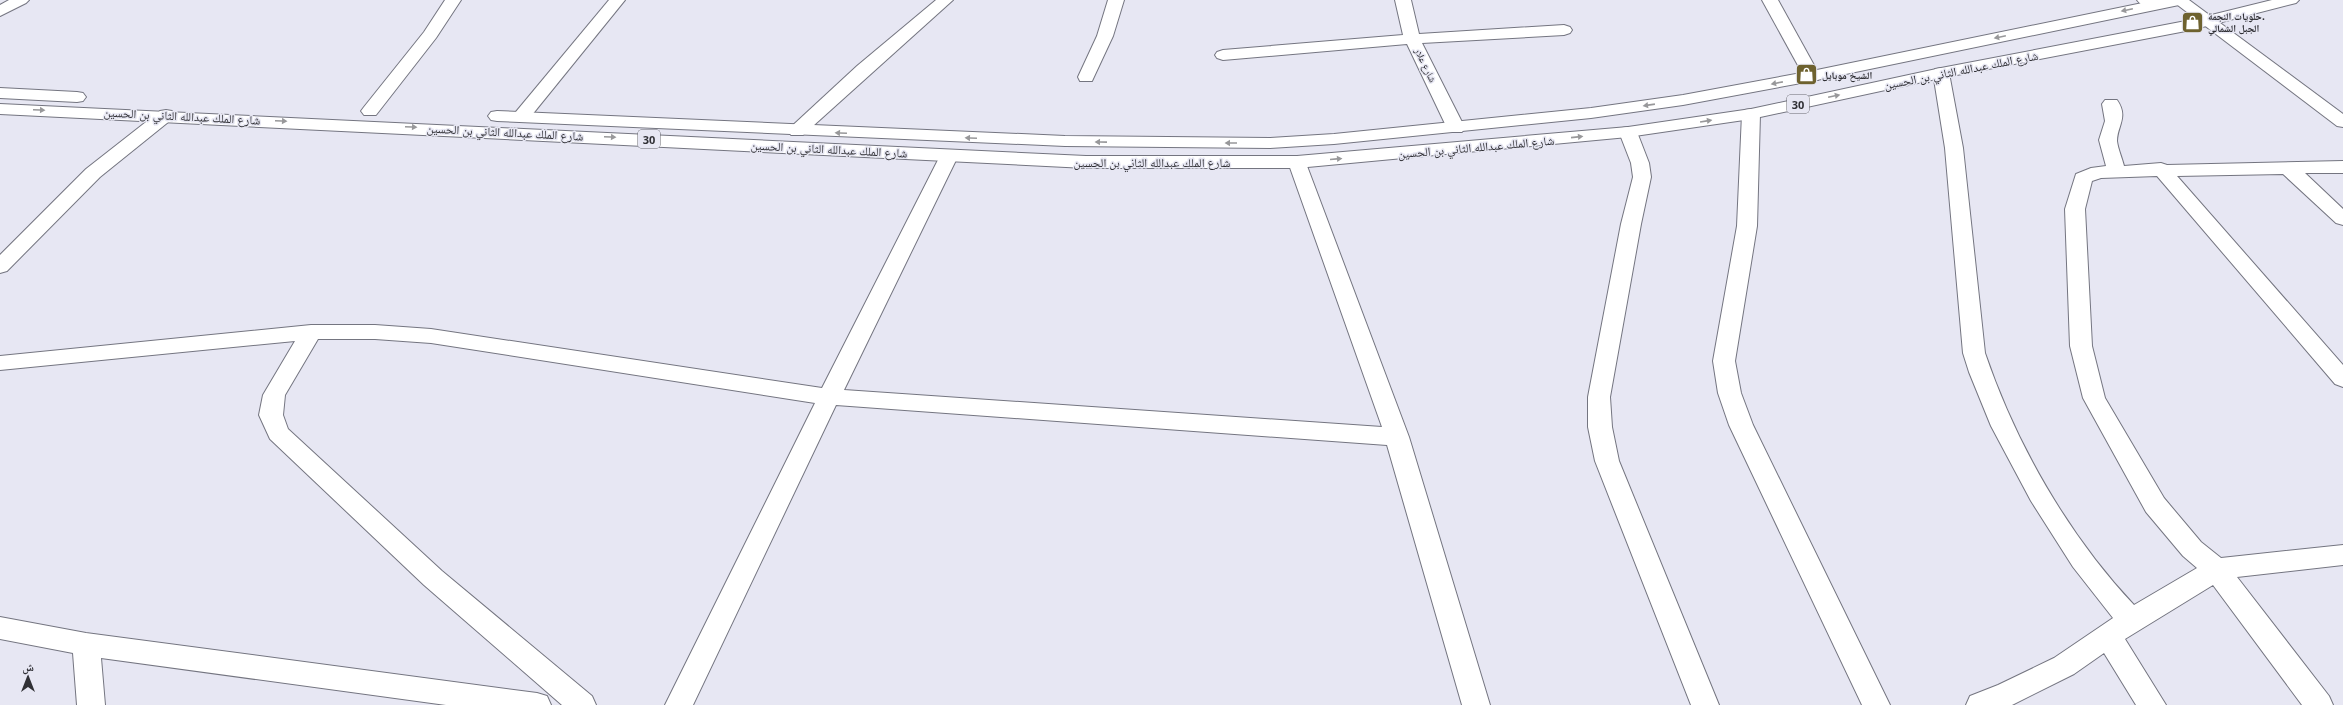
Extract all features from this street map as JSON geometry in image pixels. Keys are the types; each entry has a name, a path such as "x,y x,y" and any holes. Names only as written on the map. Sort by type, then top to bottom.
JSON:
{"street":[{"path":"0,11 21,0"},
{"path":"370,110 430,35 453,0"},
{"path":"521,117 617,0"},
{"path":"797,131 862,70 945,0"},
{"path":"1086,77 1105,36 1116,0"},
{"name":"شارع علار","path":"1403,0 1412,39 1456,128"},
{"path":"1770,0 1812,76"},
{"path":"2179,0 2213,19 2343,109"},
{"name":"شارع الملك عبدالله الثاني بن الحسين","path":"0,93 656,123 797,131 1065,141 1270,143 1334,140 1456,128 1683,100 1812,76 2150,2 2179,0"},
{"path":"2196,0 2213,19 2343,122"},
{"name":"شارع الملك عبدالله الثاني بن الحسين","path":"0,109 166,115 1101,163 1298,162 1628,132 1751,114 1941,73 2213,19 2292,0"},
{"path":"1223,55 1412,39 1564,30"},
{"path":"1941,73 1954,148 1974,353 1979,370 2008,439 2074,551 2102,589 2152,705"},
{"path":"2111,104 2114,121 2108,140 2116,171"},
{"path":"1751,114 1747,226 1724,361 1725,381 1731,402 1741,425 1876,705"},
{"path":"0,267 93,173 166,115"},
{"path":"645,139 656,123"},
{"path":"726,143 737,128"},
{"path":"1628,132 1640,164 1642,177 1631,224 1599,397 1600,427 1607,461 1705,705"},
{"path":"679,705 829,397 949,156"},
{"path":"1298,162 1397,437 1469,687 1476,705"},
{"path":"2319,705 2216,569 2192,549 2164,515 2132,467 2094,398 2081,346 2075,209 2083,178 2098,172 2161,169 2289,169 2343,167"},
{"path":"2161,169 2343,379"},
{"path":"2289,169 2343,219"},
{"path":"0,363 311,332 375,332 431,336 829,397 1397,437"},
{"path":"311,332 274,395 271,415 278,433 433,578 582,705"},
{"path":"1980,705 2008,694 2064,666 2120,628 2178,594 2216,569 2343,556"},
{"path":"0,628 86,644 537,705"},
{"path":"86,644 91,705"}],"place":[{"name":"حلويات النجمة. الجبل الشمالي","path":"2192,22"},
{"name":"الشيخ موبايل","path":"1807,75"}]}
